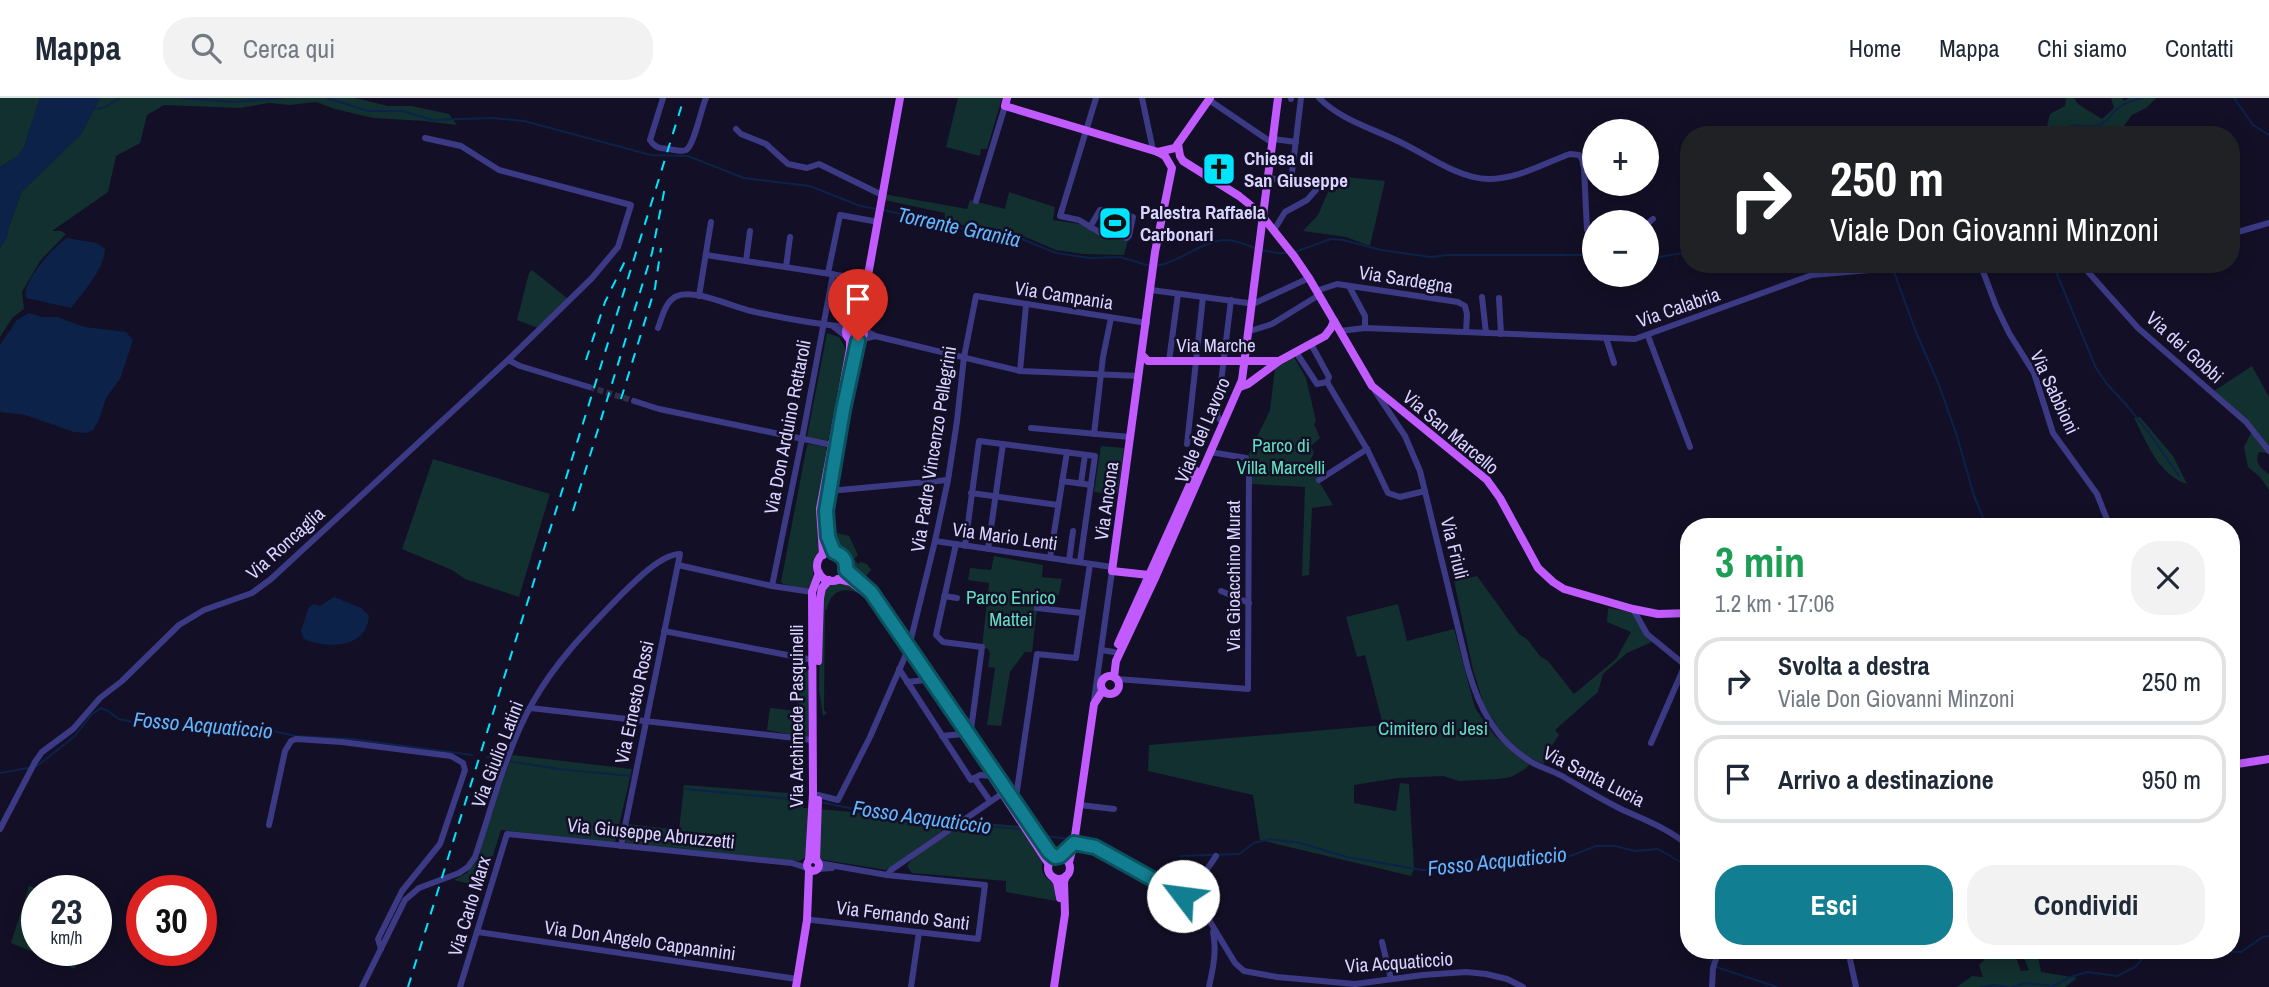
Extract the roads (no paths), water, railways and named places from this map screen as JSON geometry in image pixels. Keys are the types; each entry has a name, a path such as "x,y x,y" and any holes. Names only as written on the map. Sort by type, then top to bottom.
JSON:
{"main road":[{"path":"834,552 826,511 854,350 849,326 857,310 898,98"},
{"name":"Viale del Lavoro","path":"1115,679 1116,661 1240,387 1276,98"},
{"path":"1155,150 1172,149 1178,144 1209,99"},
{"path":"1006,102 1086,130 1155,150 1169,160 1172,168 1183,161 1178,144"},
{"name":"Viale del Lavoro","path":"1261,215 1268,178 1271,139"},
{"name":"Via San Marcello","path":"1183,161 1261,215 1309,278 1334,321 1332,334 1348,346 1371,386 1488,480 1545,576 1564,589 1633,609 1658,614 1680,613"},
{"name":"Via Ancona","path":"1112,569 1155,252 1172,168"},
{"path":"875,218 861,314 863,329 850,349 820,509 823,555 818,563 819,573 833,580 851,582 864,592 908,649 1003,793 1054,859 1069,862 1070,870 1064,882 1065,914 1052,987"},
{"name":"Viale del Lavoro","path":"1105,692 1115,692 1114,652 1236,381 1250,331 1250,303"},
{"path":"1332,334 1334,321"},
{"path":"849,326 858,324 863,329"},
{"name":"Via Marche","path":"1240,387 1271,369 1279,361 1332,334"},
{"name":"Via Marche","path":"1143,356 1152,361 1279,361"},
{"name":"Via Marche","path":"1139,376 1152,361"},
{"path":"823,555 839,553 845,561 846,570 871,592 1054,859"},
{"name":"Via Mario Lenti","path":"1112,569 1149,575"},
{"path":"833,580 846,570"},
{"name":"Via Archimede Pasquinelli","path":"798,984 812,920 812,592 819,573"},
{"name":"Via Archimede Pasquinelli","path":"798,984 813,865 818,795 820,598 822,588 833,580"},
{"name":"Viale del Lavoro","path":"1105,692 1101,685 1115,679"},
{"name":"Viale del Lavoro","path":"1093,715 1105,692"},
{"name":"Via Ancona","path":"1069,862 1094,704 1105,692"},
{"path":"2240,763 2269,759"},
{"path":"1052,987 1061,914 1060,895 1054,878 1048,873 1054,859 1074,843"},
{"path":"1054,878 1066,877"}],"street":[{"path":"661,101 650,140 659,148 681,151 693,142 706,98"},
{"path":"1090,227 1100,211 1133,217 1127,237 1099,232 1090,227 1079,220 1060,216 1096,98"},
{"path":"1142,98 1155,150"},
{"path":"1291,181 1301,98"},
{"path":"1319,98 1328,107 1359,124 1403,143 1437,163 1477,178 1518,175 1570,154 1579,155 1584,168 1586,210"},
{"path":"1209,99 1271,139 1296,142"},
{"path":"976,201 1006,102"},
{"path":"736,129 740,134 765,144 788,164 807,168 819,164 879,197"},
{"name":"Via Roncaglia","path":"0,829 42,752 67,735 100,698 122,681 179,625 204,610 252,593 271,579 508,360 585,286 618,247 631,205 499,170 461,146 425,138"},
{"path":"1268,178 1314,184 1316,190 1307,200 1285,212 1274,230"},
{"name":"Via Don Arduino Rettaroli","path":"772,586 824,324 840,215 875,218"},
{"path":"699,296 711,222"},
{"path":"2240,231 2269,223"},
{"path":"746,261 750,231"},
{"path":"786,267 790,237"},
{"path":"706,255 863,279"},
{"name":"Via Calabria","path":"1332,334 1365,328 1634,339 1812,275 1835,273"},
{"name":"Via Sabbioni","path":"1984,273 2009,333 2034,373 2053,433 2097,494 2106,518"},
{"name":"Via dei Gobbi","path":"2089,273 2138,328 2246,422 2269,451"},
{"path":"1151,290 1250,303 1309,278"},
{"name":"Via Sardegna","path":"1317,293 1337,284 1458,302 1465,306 1465,332"},
{"path":"1349,286 1365,316 1365,328"},
{"path":"1169,361 1178,293"},
{"path":"1250,331 1272,324 1317,293"},
{"path":"658,328 671,300 678,295 699,296 750,311 833,326 849,326"},
{"name":"Via Campania","path":"976,296 1147,323"},
{"name":"Via Padre Vincenzo Pellegrini","path":"818,795 838,800 870,737 908,649 936,541 948,480 964,358 976,296"},
{"path":"1187,444 1203,297"},
{"path":"1482,297 1486,333"},
{"path":"1499,298 1501,334"},
{"path":"1219,419 1217,415 1231,300"},
{"path":"1020,371 1026,305"},
{"path":"1094,434 1111,318"},
{"path":"833,326 854,340 875,336"},
{"path":"863,329 875,336 1020,371 1139,376"},
{"path":"1648,336 1690,447"},
{"path":"1606,338 1614,363"},
{"path":"1311,344 1329,377 1327,383 1367,449 1388,493 1400,497 1425,491"},
{"path":"1296,352 1317,384 1327,383"},
{"path":"508,360 589,387"},
{"name":"Via Friuli","path":"1371,386 1413,451 1474,691 1491,725"},
{"path":"634,401 659,409 832,445"},
{"path":"1391,414 1392,403"},
{"path":"1031,428 1130,437"},
{"path":"964,546 979,441 1067,452 1095,456 1080,562"},
{"path":"988,549 1003,444"},
{"path":"1319,480 1367,449"},
{"path":"1049,558 1067,452"},
{"name":"Via Gioacchino Murat","path":"1115,679 1248,689 1249,465 1246,458 1210,452"},
{"path":"1081,483 1085,455"},
{"path":"830,491 948,480"},
{"path":"1062,481 1091,485"},
{"path":"971,493 1058,505"},
{"path":"1069,561 1073,531"},
{"name":"Via Mario Lenti","path":"936,541 1112,569"},
{"path":"942,736 967,735 982,647 938,639 936,630 956,544"},
{"name":"Via Giulio Latini","path":"362,987 411,893 460,873 475,857 508,760 530,708 552,671 579,638 630,586 672,555 680,554 678,565"},
{"path":"1015,804 1037,654 1076,658 1090,564"},
{"path":"678,565 812,592"},
{"name":"Via Ernesto Rossi","path":"621,846 678,565"},
{"name":"Via Ancona","path":"1094,704 1112,569"},
{"path":"1221,591 1249,603"},
{"path":"944,596 957,598"},
{"path":"1037,608 1082,613"},
{"path":"1633,609 1647,634 1680,660"},
{"path":"664,631 813,660"},
{"path":"1101,650 1114,652"},
{"path":"1099,667 1100,675 1115,679"},
{"path":"899,669 971,780 980,775 992,776"},
{"path":"908,682 926,680"},
{"path":"1651,743 1680,681"},
{"path":"530,708 812,740"},
{"name":"Via Santa Lucia","path":"1491,725 1507,744 1532,762 1608,803 1666,829 1680,839"},
{"path":"269,825 286,746 296,739 342,742 451,757 463,763 465,770 444,836 417,874 407,882 378,939 381,948"},
{"path":"974,778 990,801"},
{"path":"887,875 1003,793"},
{"path":"1080,804 1114,809"},
{"name":"Via Giuseppe Abruzzetti","path":"507,834 837,867 985,885"},
{"name":"Via Carlo Marx","path":"460,987 507,834"},
{"name":"Via Acquaticcio","path":"1074,843 1095,847 1200,905 1235,963 1244,971 1255,975 1369,984 1391,979 1465,972 1507,979 1523,987"},
{"path":"1183,896 1202,877 1216,856"},
{"name":"Via Fernando Santi","path":"812,920 978,939 985,885"},
{"path":"1209,987 1215,950 1211,923"},
{"name":"Via Don Angelo Cappannini","path":"478,932 798,984"},
{"path":"911,987 919,932"},
{"path":"1382,942 1391,979"},
{"path":"1712,987 1716,959"},
{"path":"1849,959 1856,987"}],"water":[{"path":"40,98 100,98 81,134 22,191 6,239 0,248 0,167 18,156 24,147"},
{"path":"67,238 97,243 105,249 101,265 92,280 71,308 26,298 26,291 34,274 47,256"},
{"path":"29,313 42,317 57,317 85,327 126,332 133,340 120,379 106,398 93,430 86,433 74,432 25,415 0,412 0,345 17,320"},
{"path":"334,597 361,608 369,616 361,635 344,644 334,645 304,639 301,631 309,607 314,604 320,606"}],"waterway":[{"name":"Torrente Granita","path":"92,110 105,107 120,98"},
{"name":"Torrente Granita","path":"183,98 234,102 283,98"},
{"name":"Torrente Granita","path":"327,98 368,111 403,111 432,120 492,118 524,121 651,155 688,156 744,178 810,186 860,206 878,209"},
{"name":"Torrente Granita","path":"2092,126 2102,124 2128,102 2142,98"},
{"name":"Torrente Granita","path":"2234,98 2253,125 2269,135"},
{"name":"Torrente Granita","path":"2070,126 2092,126"},
{"name":"Torrente Granita","path":"883,210 965,229 1012,235 1056,253 1090,258 1120,257 1150,266"},
{"name":"Torrente Granita","path":"1295,252 1331,239 1430,257 1582,255"},
{"name":"Torrente Granita","path":"1155,266 1219,241 1228,240 1255,248"},
{"name":"Torrente Granita","path":"1261,250 1286,253"},
{"name":"Torrente Granita","path":"1659,258 1680,254"},
{"path":"1894,273 1939,385 1983,518"},
{"path":"2056,273 2096,368 2149,433 2179,476"},
{"name":"Fosso Acquaticcio","path":"37,766 75,736 91,715 101,708 119,719 137,723 194,727 248,725 295,736 352,739 472,755"},
{"name":"Fosso Acquaticcio","path":"487,757 503,759"},
{"name":"Fosso Acquaticcio","path":"508,761 631,776"},
{"name":"Fosso Acquaticcio","path":"0,773 28,768"},
{"name":"Fosso Acquaticcio","path":"686,789 800,800"},
{"name":"Fosso Acquaticcio","path":"821,802 891,817 956,824"},
{"name":"Fosso Acquaticcio","path":"961,824 1022,829"},
{"path":"1039,835 1069,839"},
{"name":"Fosso Acquaticcio","path":"1180,856 1239,854 1254,843 1270,839 1300,843 1347,857 1422,870 1444,870 1477,860 1498,859 1515,863 1549,858 1560,860 1596,846 1615,846 1635,851 1658,849 1680,862"},
{"name":"Fosso Acquaticcio","path":"2240,952 2269,936"},
{"name":"Fosso Acquaticcio","path":"2013,987 2025,983 2053,986 2087,972 2117,976 2135,967 2142,959"},
{"name":"Fosso Acquaticcio","path":"1716,967 1777,987"},
{"name":"Fosso Acquaticcio","path":"1981,987 2007,987"}],"tunnel":[{"path":"589,387 634,401"}],"railway":[{"path":"408,987 684,98"},
{"path":"573,511 652,253 665,187"},
{"path":"621,399 655,288 661,248"},
{"path":"586,360 605,302 626,259"}],"place":[{"name":"Chiesa di San Giuseppe","path":"1219,169"},
{"name":"Palestra Raffaela Carbonari","path":"1115,223"}],"park label":[{"name":"Parco di Villa Marcelli","path":"1281,456"},
{"name":"Parco Enrico Mattei","path":"1011,608"},
{"name":"Cimitero di Jesi","path":"1433,728"}]}
